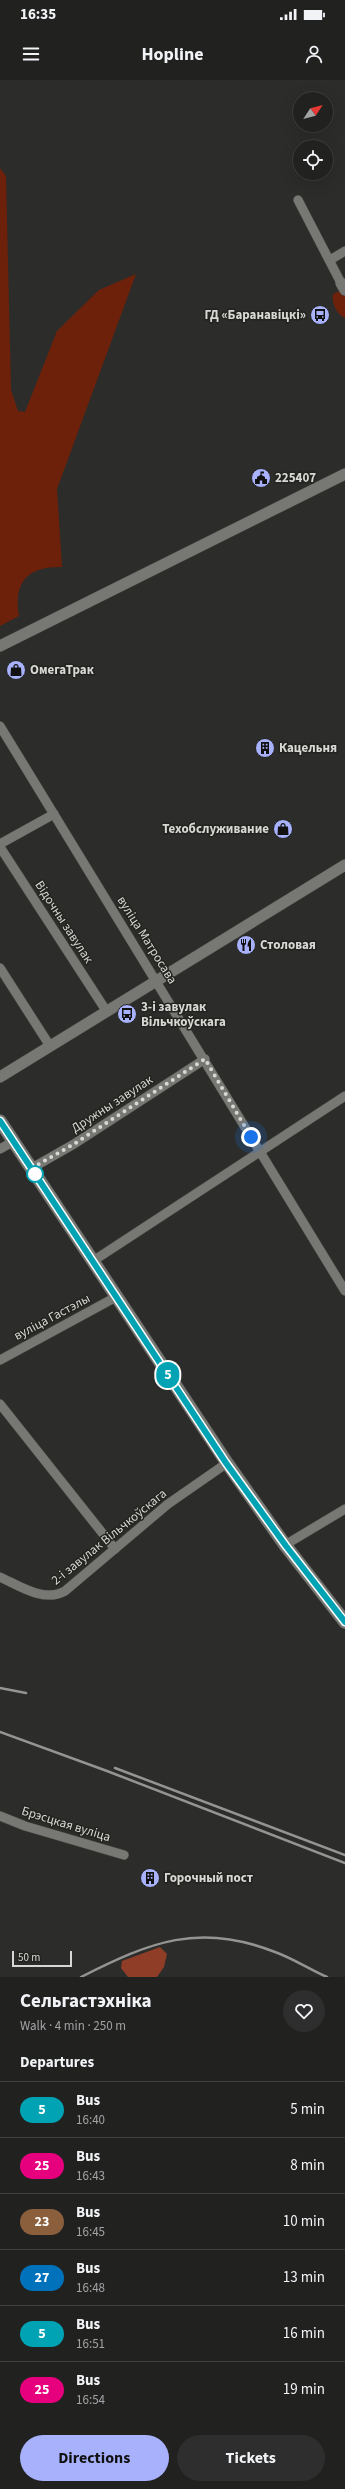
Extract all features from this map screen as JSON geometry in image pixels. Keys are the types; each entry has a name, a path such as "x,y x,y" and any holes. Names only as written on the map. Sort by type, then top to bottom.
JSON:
{"main road":[{"path":"0,1121 226,1463 286,1546 345,1622"}],"street":[{"path":"298,200 343,287"},
{"path":"330,260 345,251"},
{"path":"0,646 345,474"},
{"name":"вуліца Матросава","path":"0,726 205,1059 258,1150 345,1291"},
{"path":"0,845 54,814"},
{"name":"Відочны завулак","path":"0,845 107,1012"},
{"path":"0,1077 345,865"},
{"path":"0,968 50,1046"},
{"name":"Дружны завулак","path":"32,1168 74,1144 205,1059"},
{"path":"93,1261 258,1150 345,1096"},
{"path":"0,1149 14,1141"},
{"path":"337,1279 345,1273"},
{"name":"вуліца Гастэлы","path":"0,1360 116,1297"},
{"path":"0,1404 115,1549"},
{"name":"2-і завулак Вільчкоўскага","path":"0,1577 47,1597 56,1596 168,1504 226,1463"},
{"path":"286,1546 345,1509"},
{"name":"Брэсцкая вуліца","path":"0,1816 25,1826 124,1855"}],"shaded area":[{"path":"0,168 6,176 11,390 18,411 25,412 57,331 99,290 136,274 57,489 62,567 40,569 26,578 21,585 18,594 19,616 0,626"},
{"path":"340,291 345,294 345,318 339,314 333,301 333,294"},
{"path":"160,1947 167,1954 164,1967 157,1977 128,1977 121,1968 122,1961"}],"railway":[{"path":"0,1688 26,1693"},
{"path":"0,1732 107,1771 345,1863"},
{"path":"115,1768 345,1855"},
{"path":"81,1977 130,1954 153,1946 175,1940 198,1937 222,1938 248,1943 281,1954 327,1977"}],"bus line":[{"name":"5","path":"0,1121 226,1463 286,1546 345,1622"}],"place":[{"name":"ГД «Баранавіцкі»","path":"320,315"},
{"name":"225407","path":"261,478"},
{"name":"ОмегаТрак","path":"16,670"},
{"name":"Кацельня","path":"265,748"},
{"name":"Техобслуживание","path":"283,829"},
{"name":"Столовая","path":"246,945"},
{"name":"3-і завулак Вільчкоўскага","path":"127,1014"},
{"name":"Горочный пост","path":"150,1878"}],"route":[{"path":"35,1174 32,1168 74,1144 205,1059 251,1137"}]}
